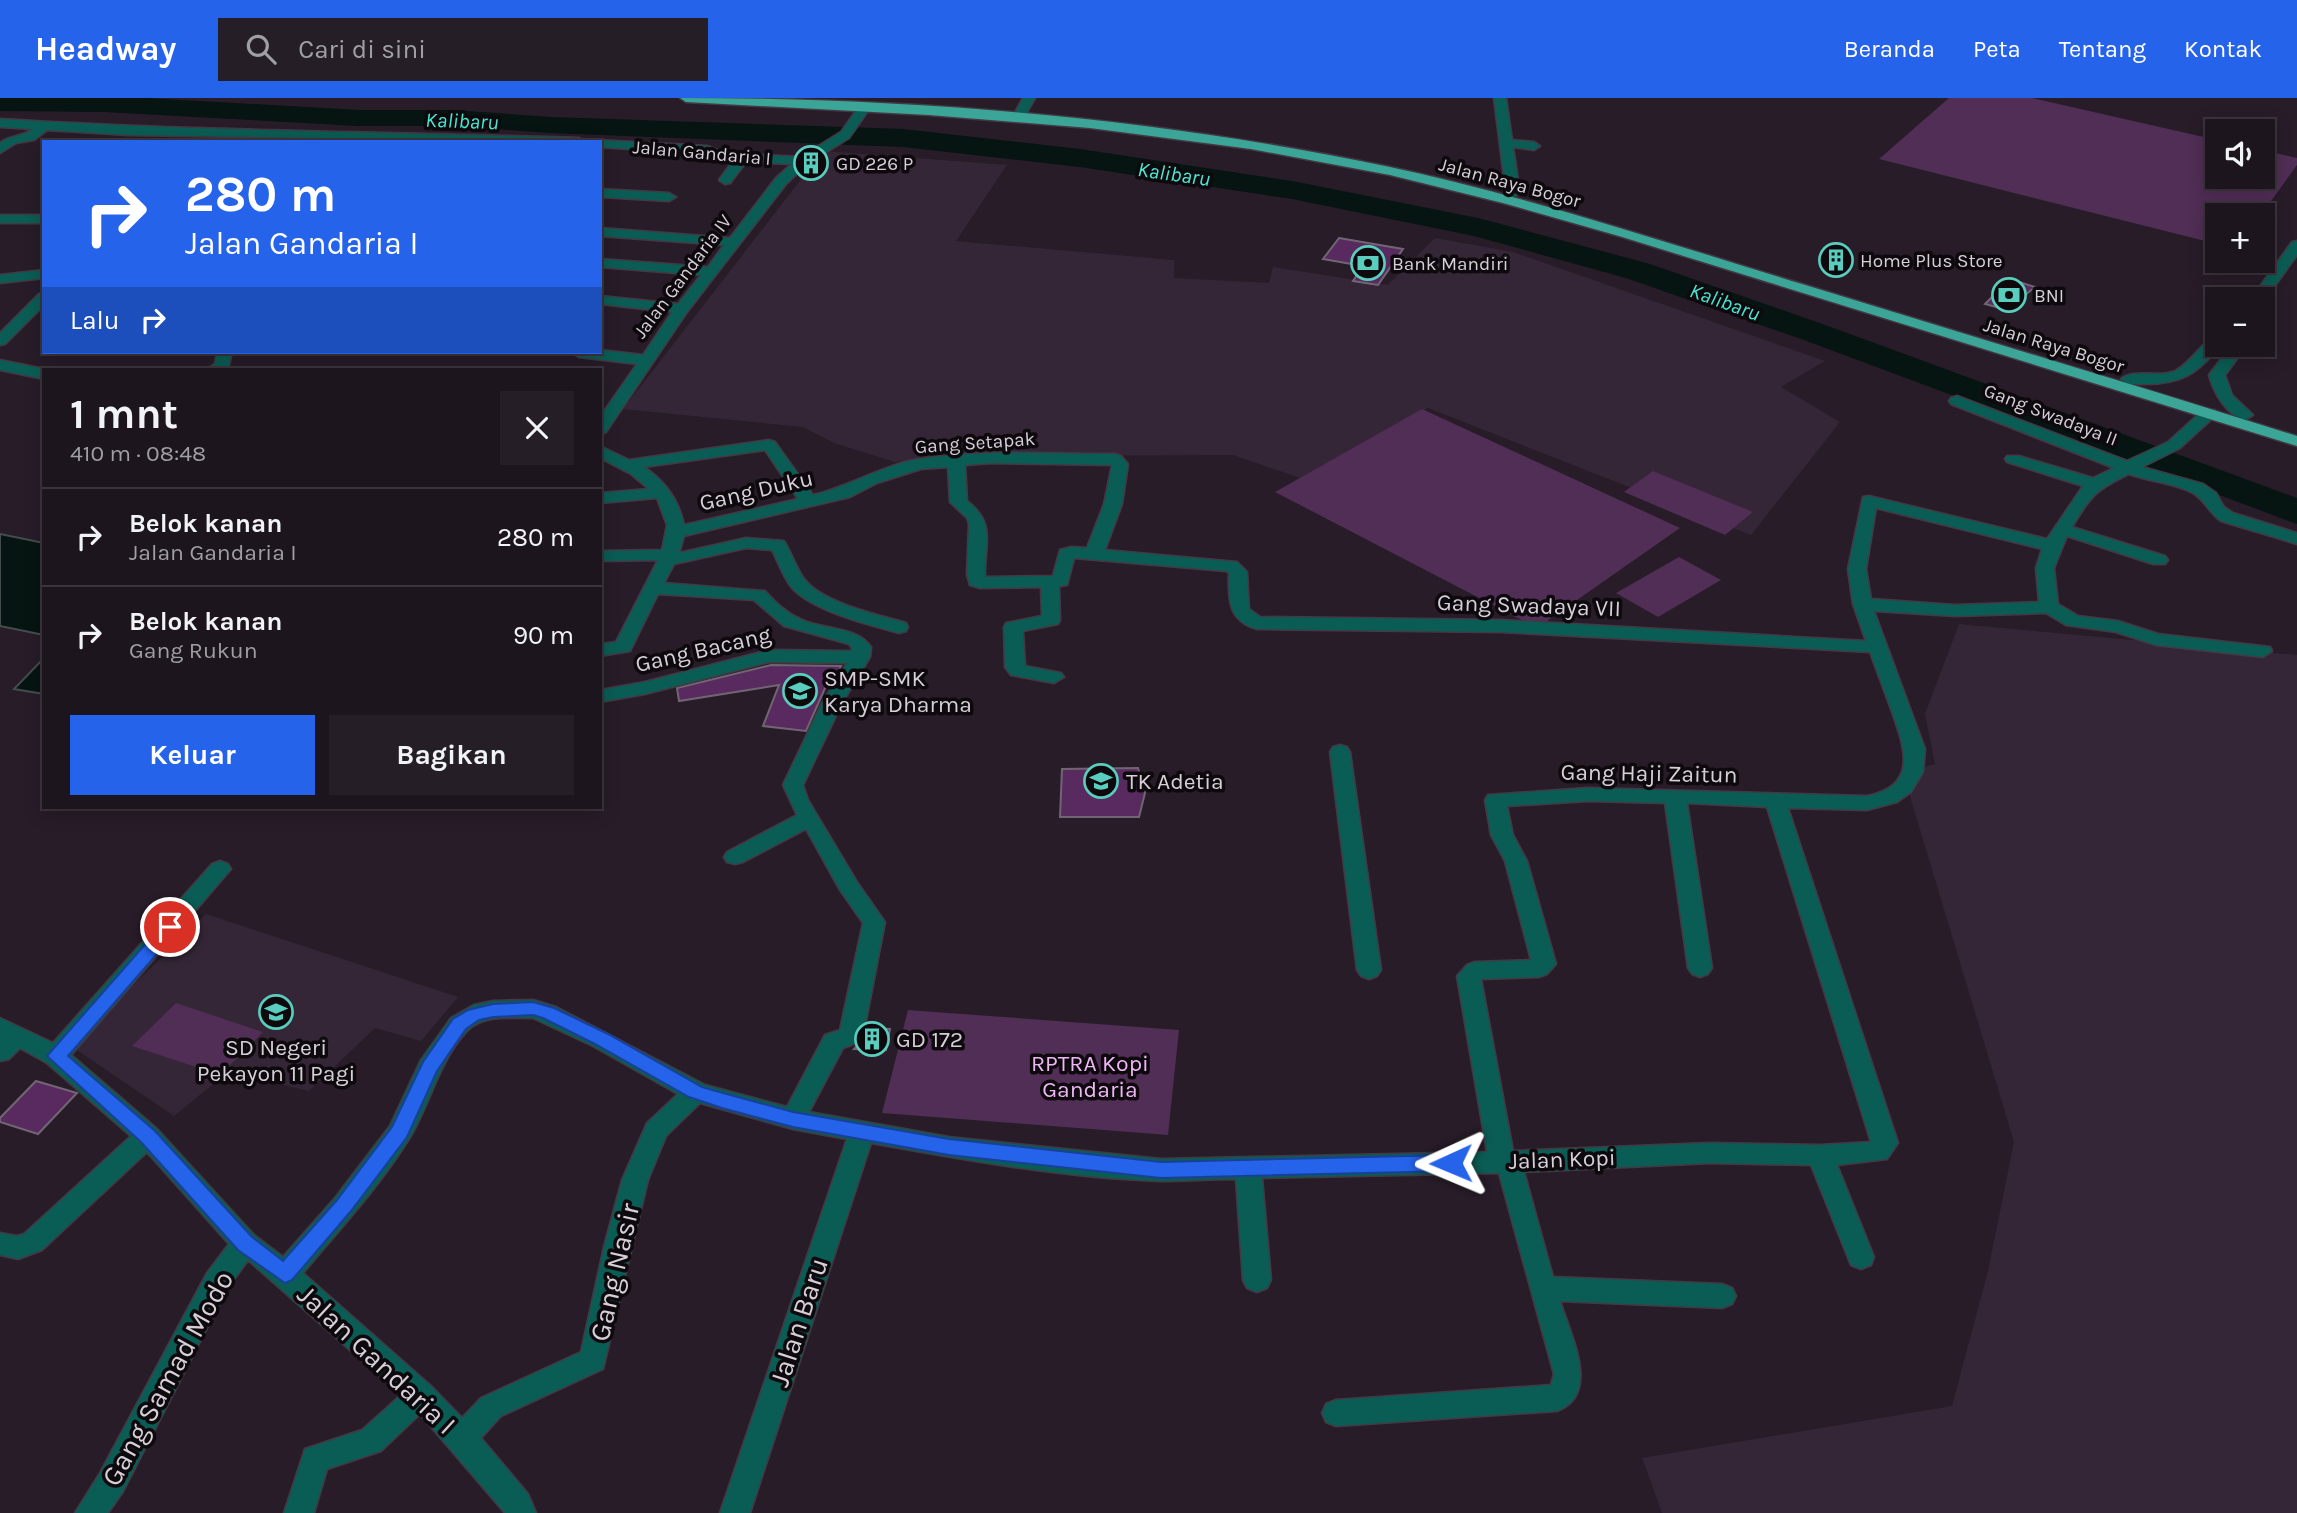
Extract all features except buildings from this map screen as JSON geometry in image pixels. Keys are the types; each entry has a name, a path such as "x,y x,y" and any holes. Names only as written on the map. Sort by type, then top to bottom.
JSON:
{"highway":[{"name":"Jalan Raya Bogor","path":"686,98 1020,115 1254,145 1442,183 1643,238 2126,383 2245,415 2297,441"},
{"name":"Jalan Raya Bogor","path":"793,98 1193,130 1317,149 1513,193 1666,234 2126,383 2209,413 2266,427 2297,431"}],"street":[{"path":"1020,115 1029,98"},
{"path":"1500,98 1513,193"},
{"name":"Jalan Gandaria IV","path":"602,424 710,271 781,181 803,161 840,139 864,108"},
{"path":"0,123 46,124 111,131 210,131 280,137 525,140"},
{"path":"0,149 13,140 30,137 46,124"},
{"path":"101,140 111,131"},
{"path":"199,140 210,131"},
{"path":"1506,143 1534,146"},
{"name":"Jalan Gandaria I","path":"605,144 707,150 723,156 803,161"},
{"path":"725,180 742,158"},
{"path":"602,193 669,197"},
{"path":"0,219 42,210"},
{"path":"602,232 733,242"},
{"path":"2267,287 2297,245"},
{"path":"602,263 710,271"},
{"path":"0,278 42,274"},
{"path":"0,341 42,299"},
{"path":"602,300 682,309"},
{"path":"596,354 645,360"},
{"path":"2126,383 2182,375 2194,369 2205,355"},
{"path":"2230,357 2217,375 2219,388 2227,401 2245,415"},
{"path":"221,362 238,368"},
{"path":"0,365 42,374"},
{"path":"2194,369 2217,375"},
{"name":"Gang Swadaya II","path":"1957,401 2137,465 2164,481 2197,488 2210,496 2217,510 2227,517 2297,539"},
{"path":"2049,607 2045,568 2052,546 2081,498 2094,484 2174,445 2209,413"},
{"path":"625,465 769,445 808,501"},
{"path":"602,452 645,476 661,493 670,508 678,532 670,557 624,647 602,650"},
{"name":"Gang Setapak","path":"844,493 904,468 956,461 991,458 1113,459 1120,464 1113,504 1094,554"},
{"path":"2013,459 2094,484"},
{"path":"956,461 960,502 975,518 976,523 975,580 998,583 1062,580 1067,553 1094,554"},
{"path":"602,498 661,493"},
{"name":"Gang Duku","path":"678,532 844,493"},
{"name":"Gang Haji Zaitun","path":"1505,1162 1469,976 1475,971 1539,968 1544,964 1516,861 1502,835 1493,803 1495,800 1675,796 1776,802 1867,803 1896,795 1906,785 1915,769 1915,749 1861,604 1857,569 1869,501 1974,524 2052,546"},
{"path":"2062,529 2159,560"},
{"path":"602,556 670,557 746,543 778,545 795,580 810,593 852,612 899,627"},
{"name":"Gang Swadaya VII","path":"1094,554 1234,567 1238,572 1238,609 1241,615 1257,623 1502,626 1877,647"},
{"path":"1050,581 1051,621 1013,628 1016,670 1054,677"},
{"path":"654,588 759,595 774,614 785,621 856,640 862,647 860,657 832,703 793,785 798,800 833,855 848,885 874,922 851,1036 834,1042 793,1119"},
{"path":"1861,604 1914,611 1969,612 2049,607 2073,621 2118,627 2157,639 2263,651"},
{"name":"Gang Bacang","path":"602,696 645,688 769,656 860,657"},
{"path":"1340,752 1369,970"},
{"path":"1675,796 1700,968"},
{"name":"Jalan Kopi","path":"285,1274 375,1167 406,1121 430,1067 459,1024 474,1014 525,1009 548,1013 696,1092 793,1119 949,1147 1088,1164 1161,1170 1505,1162 1710,1153 1820,1155 1878,1152 1885,1143 1776,802"},
{"path":"736,857 809,818"},
{"path":"56,1056 220,869"},
{"name":"Jalan Gandaria I","path":"6,1038 56,1056 148,1136 245,1244 285,1274 421,1395 462,1438 522,1513"},
{"name":"Gang Nasir","path":"462,1438 491,1407 593,1360 617,1247 635,1180 656,1130 696,1092"},
{"name":"Jalan Baru","path":"734,1513 862,1131"},
{"path":"0,1244 18,1248 33,1242 148,1136"},
{"path":"1820,1155 1861,1257"},
{"path":"1336,1413 1557,1398 1564,1393 1568,1374 1505,1162"},
{"path":"1248,1167 1258,1280"},
{"name":"Gang Samad Modo","path":"90,1513 111,1483 217,1281 245,1244"},
{"path":"1542,1288 1722,1296"},
{"path":"299,1513 315,1459 371,1441 421,1395"}],"shaded area":[{"path":"823,151 1007,165 956,241 1174,260 1174,278 1269,283 1273,267 1388,285 1435,238 1513,252 1825,361 1781,387 1840,422 1751,535 1428,408 1300,478 1233,455 998,456 895,462 834,443 803,427 623,409"},
{"path":"0,534 42,543 42,635 0,626"},
{"path":"1959,624 2297,655 2297,1513 1662,1513 1642,1458 1952,1406 1988,1271 2014,1142 1903,773 1935,764 1925,714"},
{"path":"42,660 42,694 14,689"},
{"name":"SD Negeri Pekayon 11 Pagi","path":"206,914 458,997 421,1041 375,1028 309,1091 228,1072 174,1116 71,1046"}],"green space":[{"path":"1949,98 2032,98 2205,137 2205,189 2275,189 2275,153 2297,158 2297,165 2270,203 2205,203 2205,241 1879,159"},
{"path":"1422,409 1680,528 1537,628 1275,492"},
{"path":"1653,471 1753,512 1725,535 1624,492"},
{"path":"1679,557 1721,580 1658,617 1616,593"},
{"path":"176,1003 263,1032 220,1075 132,1046"},
{"name":"RPTRA Kopi Gandaria","path":"908,1010 1179,1030 1168,1135 882,1113"}],"waterway":[{"name":"Kalibaru","path":"0,103 104,104 359,118 454,118 551,125 903,138 1080,158 1292,190 1478,227 1638,271 1816,333 2297,512"}],"place":[{"name":"GD 226 P","path":"811,163"},
{"name":"Home Plus Store","path":"1836,260"},
{"name":"Bank Mandiri","path":"1368,263"},
{"name":"BNI","path":"2009,295"},
{"name":"SMP-SMK Karya Dharma","path":"800,691"},
{"name":"TK Adetia","path":"1101,781"},
{"name":"SD Negeri Pekayon 11 Pagi","path":"276,1012"},
{"name":"GD 172","path":"872,1039"}],"route":[{"path":"170,927 56,1056 148,1136 245,1244 285,1274 344,1206 400,1132 430,1067 459,1024 474,1014 493,1010 533,1009 548,1013 696,1092 722,1101 793,1119 949,1147 1161,1170 1451,1163"}]}
